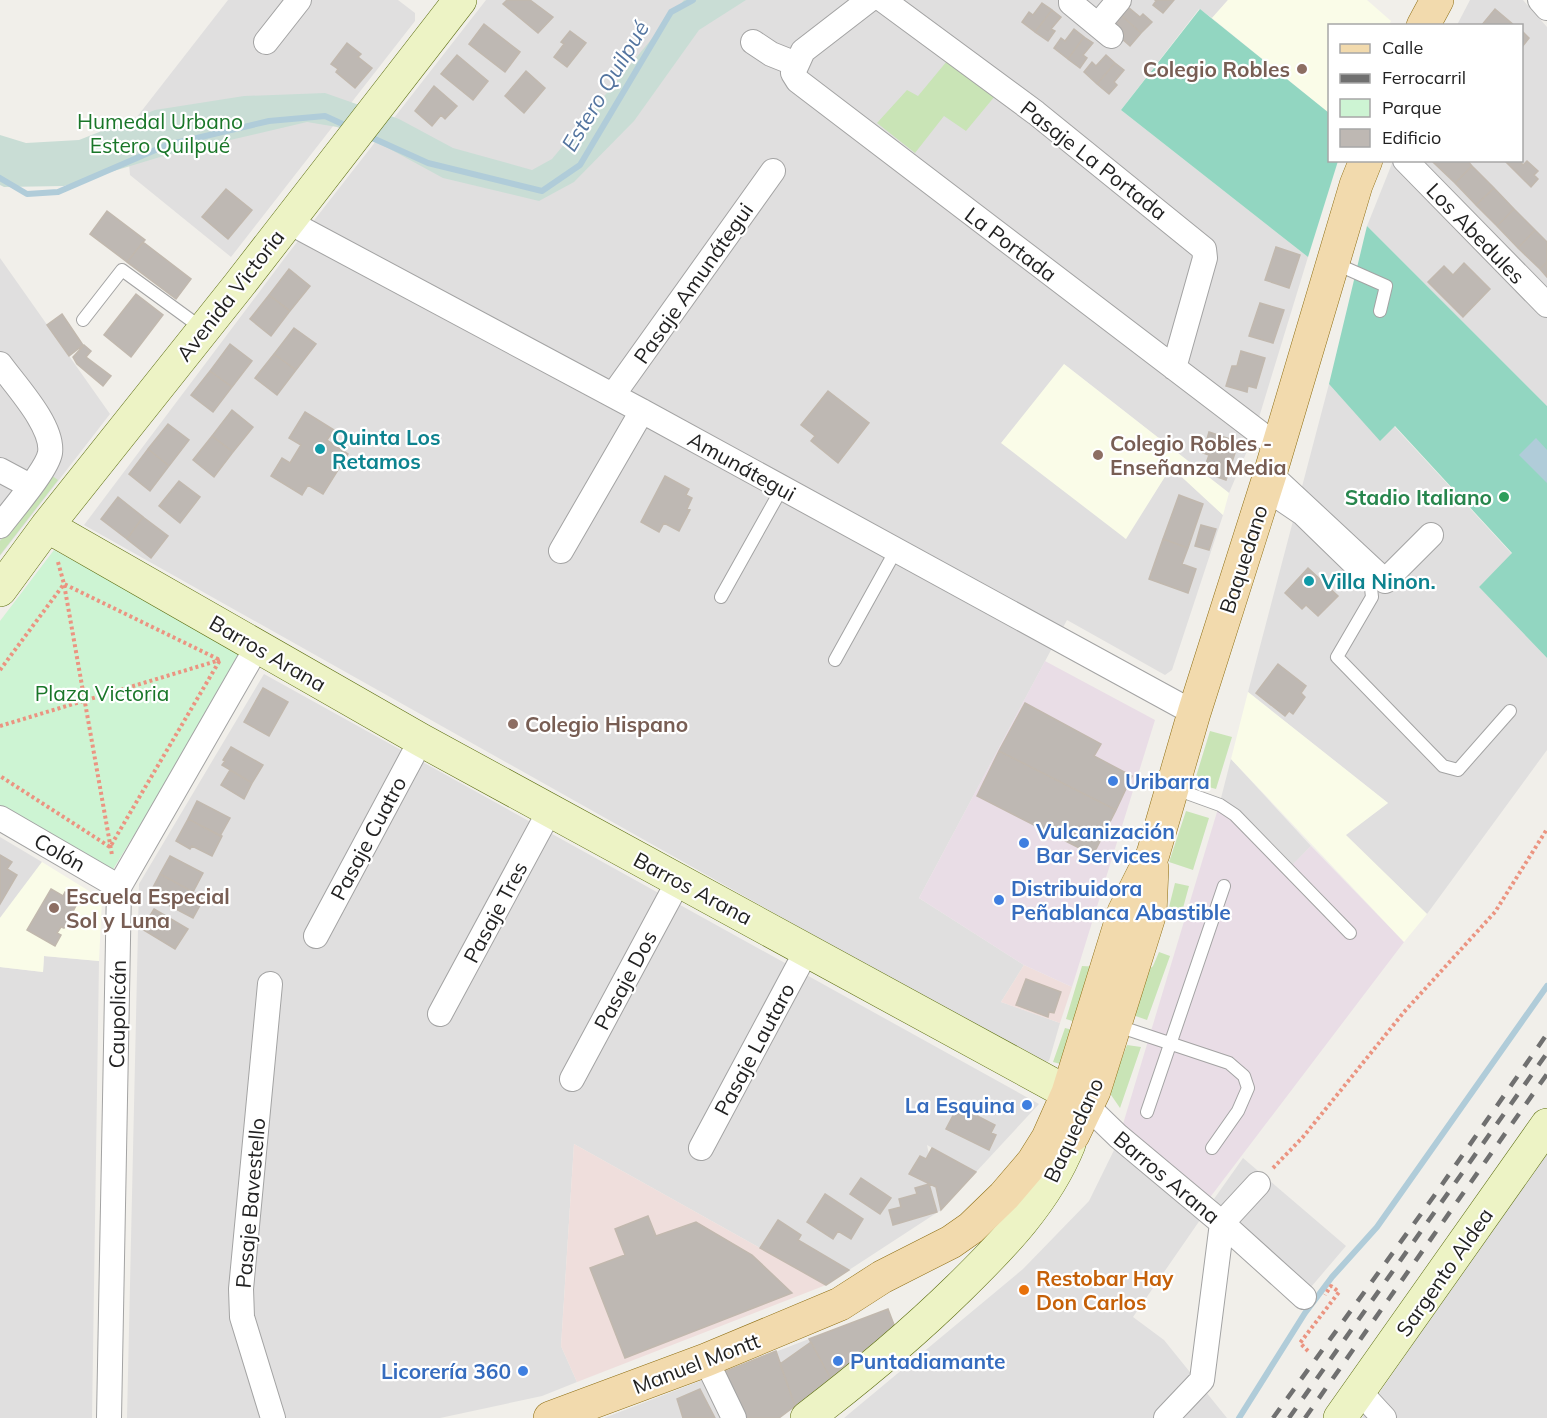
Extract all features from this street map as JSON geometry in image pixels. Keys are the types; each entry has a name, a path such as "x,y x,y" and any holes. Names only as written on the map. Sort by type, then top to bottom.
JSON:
{"main road":[{"path":"1424,24 1437,0"},
{"name":"Baquedano","path":"1069,1144 1124,912 1153,854 1194,713 1270,472 1356,185 1365,162"},
{"name":"Baquedano","path":"1078,1100 1102,1069 1150,913 1153,854"},
{"name":"Manuel Montt","path":"840,1304 882,1276 951,1242 986,1214 1033,1162 1048,1138 1078,1100"},
{"name":"Manuel Montt","path":"550,1418 706,1360 840,1304 888,1293 936,1275 962,1259 1006,1224 1069,1144"}],"street":[{"path":"266,42 299,0"},
{"path":"753,42 771,54 796,64 803,51 869,0"},
{"name":"Pasaje La Portada","path":"883,0 1036,113 1204,249 1205,258 1174,368"},
{"path":"1071,0 1071,3 1104,30 1119,0"},
{"path":"1540,0 1547,8"},
{"name":"Avenida Victoria","path":"0,590 47,526 204,330 374,110 448,4"},
{"name":"La Portada","path":"796,64 793,73 798,81 815,96 1174,368 1270,472 1385,581 1431,536"},
{"name":"Los Abedules","path":"1407,162 1547,305"},
{"name":"Pasaje Amunátegui","path":"614,395 773,171"},
{"name":"Amunátegui","path":"287,221 614,395 1194,713"},
{"path":"0,364 42,423 48,435 50,452 45,465 0,526"},
{"path":"561,551 642,411"},
{"path":"0,470 30,486"},
{"name":"Barros Arana","path":"47,526 421,740 1078,1100 1222,1223 1304,1298"},
{"name":"Caupolicán","path":"109,1418 119,886 257,647"},
{"name":"Pasaje Cuatro","path":"316,936 421,740"},
{"name":"Pasaje Tres","path":"440,1014 550,810"},
{"name":"Colón","path":"0,818 119,886"},
{"name":"Pasaje Dos","path":"572,1079 679,880"},
{"name":"Pasaje Lautaro","path":"701,1148 807,950"},
{"name":"Pasaje Bavestello","path":"270,984 240,1289 242,1317 273,1418"},
{"name":"Sargento Aldea","path":"1340,1418 1547,1125"},
{"name":"Baquedano","path":"807,1418 909,1337 1002,1244 1039,1200 1059,1169 1069,1144"},
{"path":"1166,1418 1202,1380 1222,1223 1258,1184"},
{"path":"706,1360 734,1418"},
{"path":"1359,1391 1384,1418"}],"lane":[{"path":"1333,262 1386,286 1380,311"},
{"path":"83,320 122,270 204,330"},
{"path":"1270,472 1299,518 1371,588 1372,597 1337,657 1443,766 1458,770 1510,711"},
{"path":"721,597 782,488"},
{"path":"835,660 896,550"},
{"path":"1172,788 1220,805 1235,815 1350,933"},
{"path":"1147,1112 1224,886"},
{"path":"1115,1025 1229,1063 1244,1076 1248,1088 1238,1111 1212,1148"}],"path":[{"path":"47,526 64,584 110,847 119,886"},
{"path":"64,584 220,660"},
{"path":"0,670 64,584"},
{"path":"0,726 257,647"},
{"path":"110,847 220,660"},
{"path":"0,776 110,847"},
{"path":"1258,1184 1303,1137 1404,1012 1495,912 1547,829"}],"shaded area":[{"path":"228,0 398,0 415,13 415,21 231,257 130,175 126,131"},
{"path":"486,0 1228,0 1212,18 1199,9 1121,110 1308,257 1253,437 1229,493 1064,364 1125,539 1171,467 1223,515 1172,670 1165,675 1067,620 919,898 1024,965 1001,1002 1060,1023 1049,1061 1041,1063 84,525 287,255"},
{"name":"Colegio Robles","path":"1228,0 1367,0 1391,21 1390,24 1328,24 1328,112 1212,18"},
{"path":"1470,0 1523,0 1547,27 1547,406 1367,226 1393,162 1523,162 1523,24 1458,24"},
{"path":"0,258 110,414 0,556"},
{"name":"Colegio Robles - Enseñanza Media","path":"1064,364 1229,493 1223,515 1171,467 1126,539 1001,443"},
{"path":"1329,384 1380,440 1394,426 1512,554 1479,587 1547,658 1547,750 1427,914 1345,835 1388,803 1248,692"},
{"path":"1045,661 1155,720 1072,987 1024,965 919,898"},
{"path":"264,674 1039,1104 976,1172 927,1145 941,1210 826,1285 574,1144 561,1346 577,1382 542,1396 440,1418 127,1418 139,884"},
{"path":"1248,692 1388,803 1346,835 1427,914 1404,942 1231,759"},
{"path":"1231,759 1311,846 1289,869 1220,802"},
{"path":"1220,802 1289,868 1311,846 1404,942 1205,1204 1123,1124"},
{"path":"0,837 42,862 0,918"},
{"name":"Escuela Especial Sol y Luna","path":"42,862 102,899 99,961 44,956 43,972 0,967 0,918"},
{"path":"44,956 99,961 92,1418 0,1418 0,967 43,972"},
{"path":"1024,965 1072,987 1060,1023 1001,1002"},
{"path":"574,1144 826,1285 577,1382 561,1346"},
{"path":"1117,1144 1200,1220 1133,1317 1164,1340 1227,1418 844,1418 1023,1269 1089,1201"},
{"path":"1547,1148 1547,1418 1362,1418 1404,1357"},
{"path":"1243,1158 1346,1246 1311,1287 1260,1246 1214,1199"},
{"path":"809,1339 831,1379 779,1418 604,1418"}],"green space":[{"name":"Humedal Urbano Estero Quilpué","path":"684,0 746,0 699,30 634,121 574,182 539,201 443,178 388,148 337,127 307,122 170,154 64,186 4,187 0,185 0,135 26,143 79,140 155,110 244,96 325,93 399,119 453,148 532,170 552,159"},
{"path":"1200,9 1328,112 1328,162 1338,162 1308,257 1121,110"},
{"path":"947,61 995,96 966,131 944,116 915,153 877,123 907,90 918,96"},
{"name":"Stadio Italiano","path":"1367,226 1547,406 1547,658 1479,587 1512,553 1395,426 1380,441 1329,384"},
{"path":"51,475 58,480 0,555 0,541"},
{"name":"Plaza Victoria","path":"54,550 245,654 112,871 0,805 0,621"},
{"path":"1210,731 1232,737 1216,789 1194,783"},
{"path":"1186,811 1209,818 1193,870 1169,862"},
{"path":"1175,883 1189,886 1180,919 1167,915"},
{"path":"1159,952 1170,956 1147,1020 1130,1014 1142,976 1153,966"},
{"path":"1082,966 1099,967 1082,1024 1066,1019"},
{"path":"1065,1028 1081,1032 1068,1066 1053,1062"},
{"path":"1127,1045 1141,1047 1120,1108 1109,1092"}],"water":[{"path":"1536,438 1547,450 1547,483 1519,455"}],"building":[{"path":"507,0 530,0 553,17 538,33 503,4"},
{"path":"1155,0 1174,0 1163,13 1153,5"},
{"path":"1042,3 1052,10 1035,32 1022,22 1029,12 1033,15"},
{"path":"1128,7 1140,17 1143,14 1152,22 1141,33 1121,15"},
{"path":"1495,9 1513,24 1483,24"},
{"path":"1052,10 1061,17 1051,29 1055,31 1048,41 1035,32"},
{"path":"1121,15 1141,33 1130,46 1121,38 1124,34 1113,25"},
{"path":"484,24 520,52 505,72 469,44"},
{"path":"1074,29 1084,37 1068,59 1054,48 1061,38 1065,41"},
{"path":"570,31 586,43 567,67 554,57 564,44 561,42"},
{"path":"1523,32 1529,38 1523,46"},
{"path":"1084,37 1093,43 1083,55 1087,58 1080,68 1068,59"},
{"path":"347,43 361,54 358,57 372,68 355,88 336,72 338,69 331,64"},
{"path":"457,55 488,81 473,100 441,74"},
{"path":"1106,55 1115,63 1097,84 1084,72 1092,62 1096,66"},
{"path":"1115,63 1124,70 1114,82 1117,85 1109,94 1097,84"},
{"path":"526,71 545,88 524,113 505,96"},
{"path":"434,86 457,106 445,119 441,115 432,126 415,111"},
{"path":"1527,161 1538,171 1534,175 1538,179 1531,187 1506,162 1521,162 1523,165"},
{"path":"1433,162 1469,162 1472,166 1455,183"},
{"path":"1472,166 1494,188 1476,205 1455,183"},
{"path":"1494,188 1514,209 1497,226 1476,205"},
{"path":"226,189 252,210 228,239 202,217"},
{"path":"1514,209 1535,230 1518,248 1497,226"},
{"path":"107,211 145,240 127,262 90,234"},
{"path":"1535,230 1547,242 1547,262 1540,269 1518,248"},
{"path":"143,242 191,279 176,299 127,262"},
{"path":"1276,247 1300,255 1289,288 1265,280"},
{"path":"1547,262 1547,277 1540,269"},
{"path":"1464,263 1490,289 1463,317 1428,282 1444,266 1453,275"},
{"path":"289,269 310,286 290,311 269,295"},
{"path":"136,294 163,315 131,357 104,335"},
{"path":"269,295 290,311 271,336 250,319"},
{"path":"1260,303 1284,310 1273,343 1249,336"},
{"path":"62,314 83,345 69,356 47,325"},
{"path":"294,328 316,344 296,370 274,354"},
{"path":"230,344 252,361 232,387 210,371"},
{"path":"84,345 91,351 86,357 111,376 103,386 77,364 73,357"},
{"path":"1241,351 1265,358 1256,388 1248,386 1247,392 1226,386 1232,366 1237,366"},
{"path":"274,354 296,370 277,395 255,378"},
{"path":"210,371 232,387 213,412 191,395"},
{"path":"828,391 869,423 838,463 811,441 815,436 801,425"},
{"path":"232,410 253,427 233,452 212,436"},
{"name":"Quinta Los Retamos","path":"305,412 334,430 327,440 348,454 323,494 308,485 302,495 271,476 282,458 290,463 301,445 289,438"},
{"path":"168,424 189,440 169,466 148,449"},
{"path":"1209,432 1233,440 1232,445 1237,447 1226,480 1203,472 1209,455 1203,453"},
{"path":"212,436 233,452 214,477 193,460"},
{"path":"148,449 169,466 150,491 129,474"},
{"path":"665,476 689,489 686,495 692,498 687,509 690,510 679,531 664,523 659,532 641,522"},
{"path":"179,481 200,497 180,523 159,506"},
{"path":"1179,495 1203,504 1188,548 1163,539"},
{"path":"118,497 143,517 127,539 101,519"},
{"path":"143,517 168,536 151,558 127,539"},
{"path":"1201,525 1216,529 1209,550 1195,546"},
{"path":"1163,539 1188,548 1182,564 1196,569 1188,593 1149,579"},
{"name":"Villa Ninon.","path":"1308,568 1338,596 1318,616 1306,605 1302,609 1285,593"},
{"path":"1278,664 1306,686 1301,693 1305,697 1293,714 1289,711 1285,716 1256,693"},
{"path":"263,688 288,702 269,736 244,722"},
{"path":"1025,703 1101,744 1094,756 1132,776 1116,810 999,751"},
{"path":"231,747 263,765 252,783 222,765"},
{"path":"999,751 1116,810 1093,855 977,796"},
{"path":"230,770 252,783 244,799 221,785"},
{"path":"197,801 230,818 220,836 188,819"},
{"path":"188,819 222,836 212,856 192,846 190,849 176,841"},
{"path":"0,855 12,862 7,869 17,875 0,904"},
{"path":"170,856 203,873 193,892 160,874"},
{"path":"160,874 204,898 193,918 149,895"},
{"path":"51,889 63,896 65,892 79,900 64,928 61,927 57,933 61,935 55,946 27,930"},
{"path":"154,909 188,929 175,949 142,929"},
{"path":"1026,979 1061,992 1054,1013 1049,1012 1048,1017 1016,1005"},
{"path":"958,1106 995,1125 991,1133 996,1135 989,1150 946,1129"},
{"path":"932,1148 976,1172 941,1210 936,1187 909,1174 920,1156 926,1159"},
{"path":"861,1178 891,1198 880,1214 850,1194"},
{"path":"929,1184 937,1212 893,1225 889,1210 901,1207 899,1199 917,1194 915,1188"},
{"path":"825,1194 863,1219 851,1239 838,1231 833,1239 807,1222"},
{"path":"648,1216 656,1236 696,1222 752,1255 792,1293 625,1358 590,1268 625,1255 615,1229"},
{"path":"778,1220 801,1235 798,1240 849,1270 826,1285 760,1248"},
{"name":"Puntadiamante","path":"888,1309 896,1330 831,1379 809,1339"},
{"path":"811,1342 831,1379 795,1406 780,1364"},
{"path":"776,1351 795,1406 779,1418 742,1418 724,1372"},
{"path":"700,1389 715,1418 683,1418 677,1399"}],"waterway":[{"name":"Estero Quilpué","path":"366,135 428,163 542,191 580,165 671,12 693,0"},
{"name":"Estero Quilpué","path":"0,178 27,194 58,192 167,145 269,121 325,116 349,127"},
{"path":"1239,1418 1305,1313 1332,1277 1377,1227 1547,986"}],"railway":[{"path":"1273,1418 1434,1196 1547,1034"},
{"path":"1289,1418 1547,1053"},
{"path":"1305,1418 1547,1074"}],"place":[{"name":"Colegio Robles","path":"1302,69"},
{"name":"Quinta Los Retamos","path":"320,449"},
{"name":"Colegio Robles - Enseñanza Media","path":"1098,455"},
{"name":"Stadio Italiano","path":"1504,497"},
{"name":"Villa Ninon.","path":"1309,581"},
{"name":"Colegio Hispano","path":"513,724"},
{"name":"Uribarra","path":"1113,781"},
{"name":"Vulcanización Bar Services","path":"1024,843"},
{"name":"Distribuidora Peñablanca Abastible","path":"999,900"},
{"name":"Escuela Especial Sol y Luna","path":"54,908"},
{"name":"La Esquina","path":"1027,1105"},
{"name":"Restobar Hay Don Carlos","path":"1024,1290"},
{"name":"Puntadiamante","path":"838,1361"},
{"name":"Licorería 360","path":"523,1371"}]}
